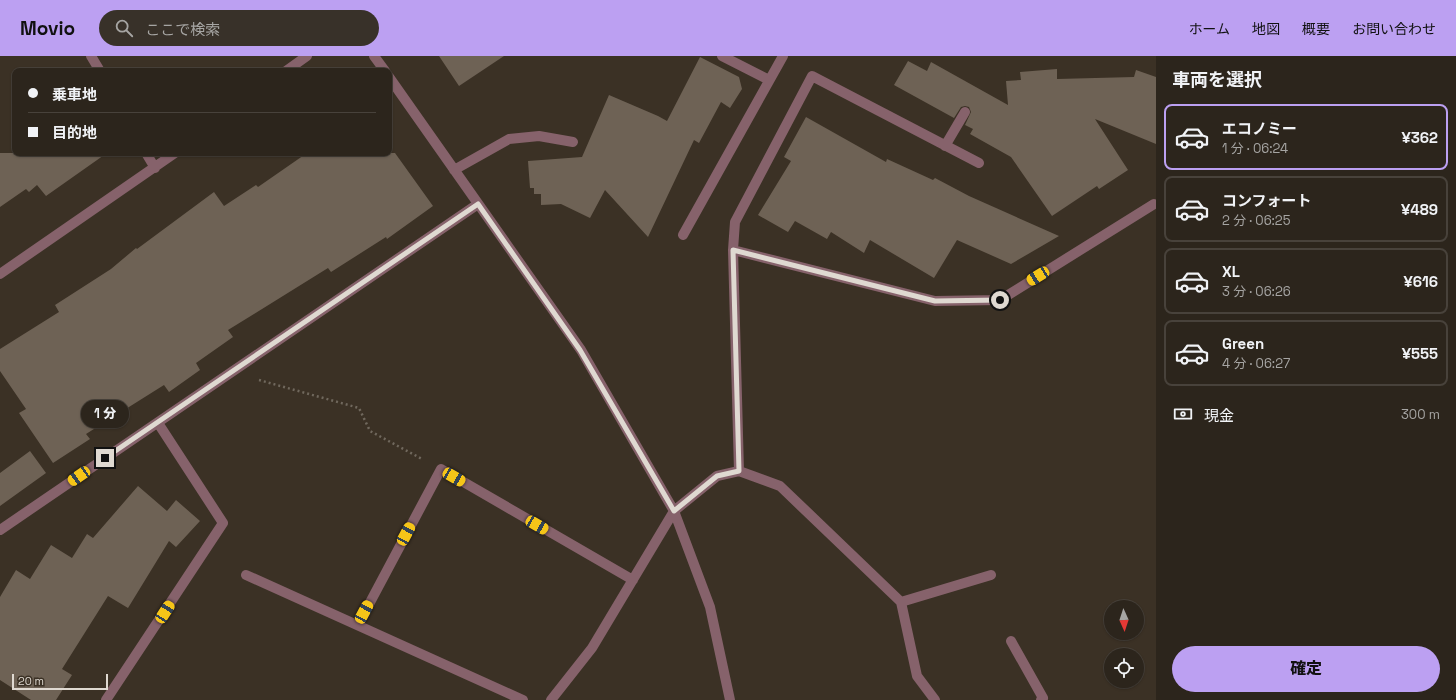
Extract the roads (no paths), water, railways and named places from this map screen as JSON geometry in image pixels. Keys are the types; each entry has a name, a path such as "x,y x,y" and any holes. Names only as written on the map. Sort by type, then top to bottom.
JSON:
{"street":[{"path":"91,56 98,68"},
{"path":"290,68 307,56"},
{"path":"374,56 383,68"},
{"path":"722,56 769,80"},
{"path":"683,235 783,56"},
{"path":"739,471 733,250 735,222 812,76 978,163"},
{"path":"392,81 580,350 674,511 710,607 730,700"},
{"path":"945,146 965,112"},
{"path":"454,170 509,139 539,136 573,142"},
{"path":"148,156 155,168"},
{"path":"0,274 171,156"},
{"path":"0,530 478,204"},
{"path":"733,250 935,301 1000,300 1154,204"},
{"path":"106,700 223,523 158,423"},
{"path":"358,625 441,469 633,580"},
{"path":"551,700 592,648 674,511 717,476 739,471 780,486 901,602 917,676 935,700"},
{"path":"246,575 523,700"},
{"path":"901,602 991,575"},
{"path":"1011,641 1043,698 1041,700"}]}
